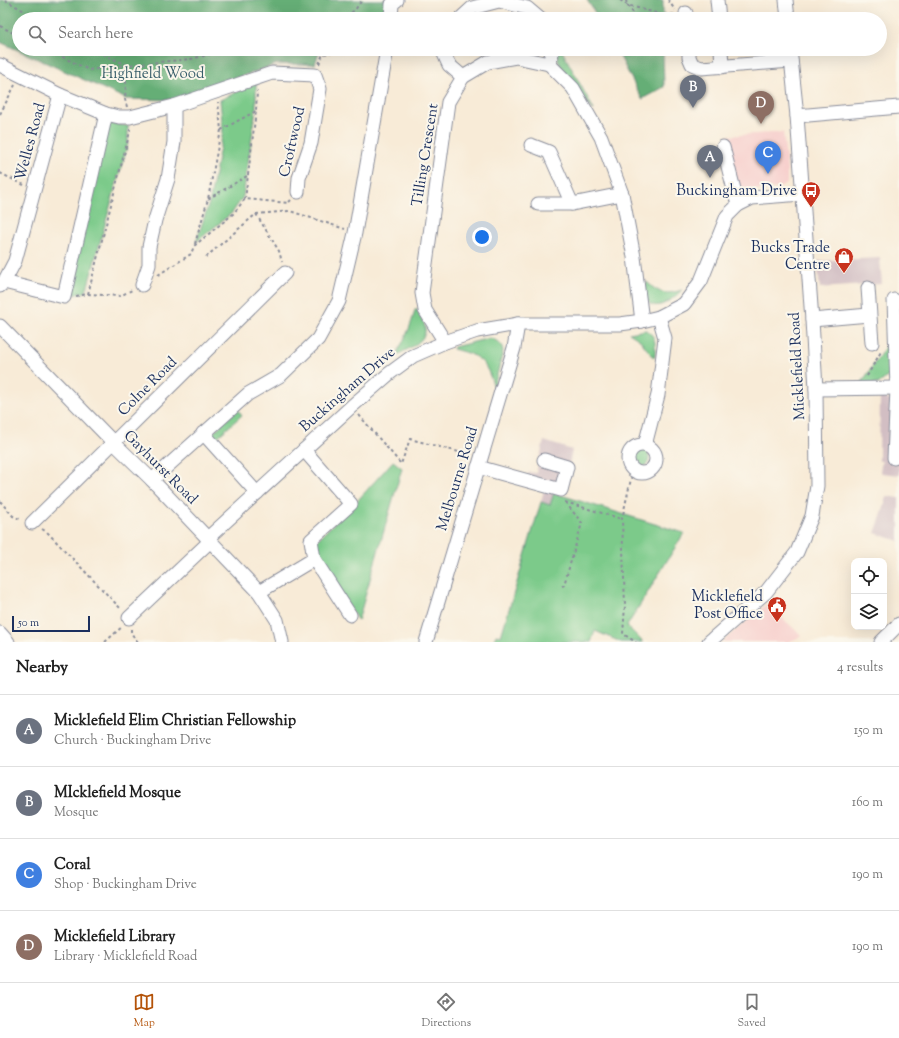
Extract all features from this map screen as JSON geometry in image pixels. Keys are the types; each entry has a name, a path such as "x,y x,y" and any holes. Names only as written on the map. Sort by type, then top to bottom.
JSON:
{"street":[{"path":"391,12 392,4 397,0"},
{"path":"468,12 472,8 499,0 527,8 532,12"},
{"path":"717,0 718,12"},
{"path":"786,0 787,12"},
{"path":"152,480 248,394 282,375 318,339 339,301 355,233 385,56"},
{"path":"445,56 449,65 463,77"},
{"path":"551,56 548,64 573,88 601,137 622,194 634,257 642,321"},
{"path":"689,56 692,64 701,68 722,67 785,56"},
{"path":"721,56 722,67"},
{"name":"Micklefield Road","path":"709,642 766,592 797,552 812,516 817,486 816,389 812,320 791,56"},
{"name":"Tilling Crescent","path":"446,342 426,310 422,293 448,102 463,77 488,62 516,57 548,64"},
{"path":"0,65 60,94 106,114 119,117 130,117 174,106 272,73 316,75"},
{"name":"Croftwood","path":"298,192 299,178 311,143 320,89 316,75"},
{"name":"Welles Road","path":"2,284 15,261 60,94"},
{"path":"142,285 149,265 149,247 154,220 168,179 174,142 174,106"},
{"path":"797,116 899,107"},
{"path":"2,284 64,297 106,114"},
{"path":"531,145 549,152 572,204"},
{"path":"723,147 738,205"},
{"path":"538,204 572,204 622,194"},
{"name":"Buckingham Drive","path":"129,618 206,545 210,536 352,406 390,373 413,356 477,331 518,324 620,324 659,317 684,304 700,281 726,216 738,205 752,198 802,194"},
{"name":"Colne Road","path":"32,524 285,273"},
{"path":"868,288 869,315 878,345"},
{"path":"894,300 897,388 894,458"},
{"path":"812,320 869,315"},
{"path":"645,445 658,395 665,338 659,317"},
{"name":"Melbourne Road","path":"426,642 514,348 518,324"},
{"name":"Gayhurst Road","path":"0,326 152,480 259,592 276,620 282,642"},
{"path":"816,389 897,388"},
{"path":"204,433 257,493"},
{"path":"645,445 654,450 657,460 652,469 643,473 633,470 628,462 629,453 636,446 645,445"},
{"path":"304,450 351,504 311,540 314,559 350,615"},
{"path":"479,462 563,496 567,467 544,460"},
{"path":"259,592 314,559"},
{"path":"881,642 899,624"},
{"path":"0,634 8,642"}],"path":[{"path":"5,0 26,12"},
{"path":"352,12 362,0"},
{"path":"620,0 627,5 632,12"},
{"path":"626,0 627,5"},
{"path":"668,0 681,12"},
{"path":"627,5 652,12"},
{"path":"0,26 12,32"},
{"path":"60,56 89,70 191,59 203,56"},
{"path":"107,56 127,65"},
{"path":"316,75 322,56"},
{"path":"88,294 129,135 130,117 125,100 127,65"},
{"path":"194,246 232,214 245,198 256,111 258,77"},
{"path":"0,114 13,89"},
{"path":"64,297 88,294 120,296 142,285 191,254 208,198 221,130 216,92"},
{"path":"221,130 256,111"},
{"path":"0,173 35,190"},
{"path":"208,198 248,176"},
{"path":"245,198 288,203 298,192"},
{"path":"206,258 256,214 290,211 355,233"},
{"path":"256,214 279,251"},
{"path":"861,388 878,345"},
{"path":"352,406 401,464 410,439 479,462"},
{"path":"633,470 622,519 625,606 623,634 636,642"},
{"path":"563,496 622,519"},
{"path":"562,586 564,585 582,523 563,496"},
{"path":"0,501 13,516 47,532 129,618 131,633 138,642"},
{"path":"105,642 117,632 129,618"}],"shaded area":[{"path":"783,132 787,184 779,188 748,190 737,194 727,136"},
{"path":"880,258 882,284 820,288 817,261"},
{"path":"880,397 899,402 899,475 882,473 880,471 882,461 879,461"},
{"path":"544,441 572,450 569,465 550,505 541,502 544,490 485,472 489,463 490,468 527,478 529,472 536,473"},
{"path":"887,496 899,498 899,541 875,533"},
{"path":"767,604 802,636 788,642 722,642"}],"green space":[{"path":"0,0 393,0 389,12 12,12 12,47 0,42"},
{"path":"587,0 663,0 663,12 595,12"},
{"name":"Highfield Wood","path":"31,56 318,56 315,64 277,64 175,100 125,99"},
{"path":"558,56 565,56 594,110 561,67"},
{"path":"620,56 663,56 664,87 642,99"},
{"path":"256,83 256,109 243,197 232,213 196,242 210,200 223,131 220,100"},
{"path":"107,123 128,126 128,143 86,292 68,296"},
{"path":"647,282 655,289 667,293 682,290 665,303 655,305 651,304 646,298 645,284"},
{"path":"417,309 424,322 425,332 423,337 415,345 395,356 407,334 415,310"},
{"path":"646,330 652,335 655,341 654,358 640,340 629,333"},
{"path":"490,338 502,346 503,351 494,387 488,370 480,360 470,354 453,349 454,347"},
{"path":"889,341 890,375 878,384 861,384"},
{"path":"237,409 242,415 214,440 210,436"},
{"path":"635,448 643,448 649,454 649,462 643,468 635,468 629,462 629,454"},
{"path":"393,461 402,468 358,621 319,559 315,542 358,500"},
{"path":"554,493 684,533 627,626 643,642 621,642 595,631 591,642 500,642 494,640 496,635 501,636 541,502 550,505"}],"place":[{"name":"MIcklefield Mosque","path":"693,108"},
{"name":"Micklefield Library","path":"761,124"},
{"name":"Coral","path":"768,174"},
{"name":"Micklefield Elim Christian Fellowship","path":"710,178"},
{"name":"Buckingham Drive","path":"811,208"},
{"name":"Bucks Trade Centre","path":"844,274"},
{"name":"Micklefield Post Office","path":"777,623"}]}
